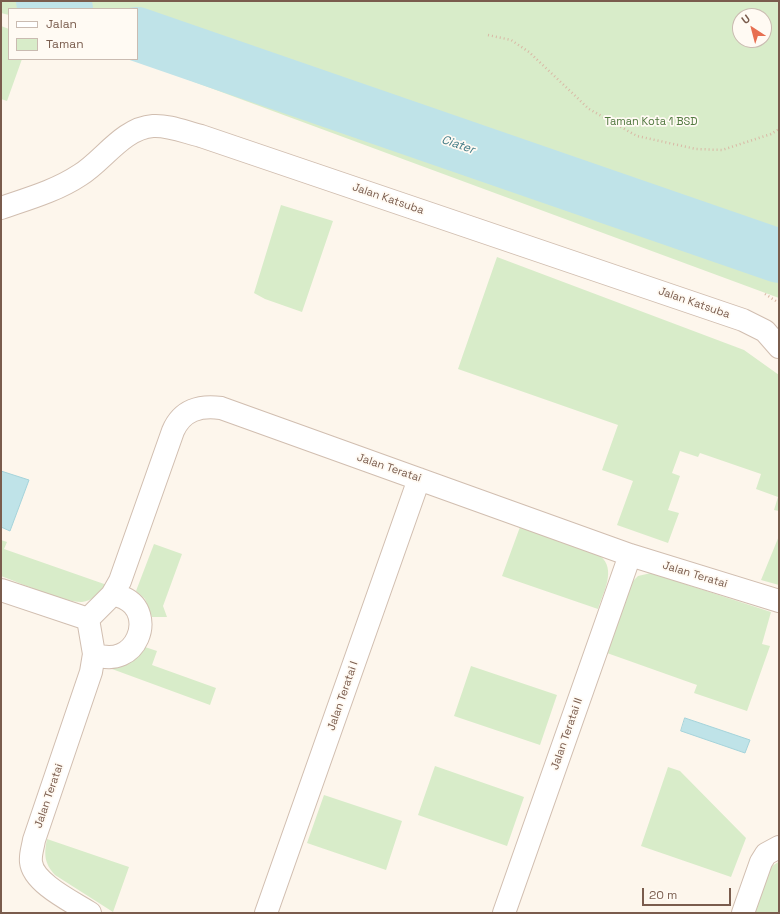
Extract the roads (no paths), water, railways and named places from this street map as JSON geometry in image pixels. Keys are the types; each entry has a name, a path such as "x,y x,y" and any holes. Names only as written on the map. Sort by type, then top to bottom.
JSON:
{"street":[{"name":"Jalan Katsuba","path":"1,208 50,191 80,175 138,130 152,126 172,128 200,136 743,320 765,331 779,347"},
{"name":"Jalan Teratai","path":"90,913 39,878 30,861 34,840 91,672 94,654 88,619 112,594 120,581 177,421 186,412 207,406 221,408 630,555 779,601"},
{"name":"Jalan Teratai I","path":"266,913 419,479"},
{"name":"Jalan Teratai II","path":"504,913 630,555"},
{"path":"1,590 88,619"},
{"path":"94,654 114,658 120,656 133,646 141,627 135,609 130,602 124,598 112,594"},
{"path":"742,913 761,862 766,854 779,847"}],"water":[{"path":"1,471 29,480 10,531 1,527"},
{"path":"685,718 750,740 745,753 681,731"}],"waterway":[{"name":"Ciater","path":"43,1 63,8"},
{"name":"Ciater","path":"138,34 779,256"}],"park label":[{"name":"Taman Kota 1 BSD","path":"651,122"}]}
